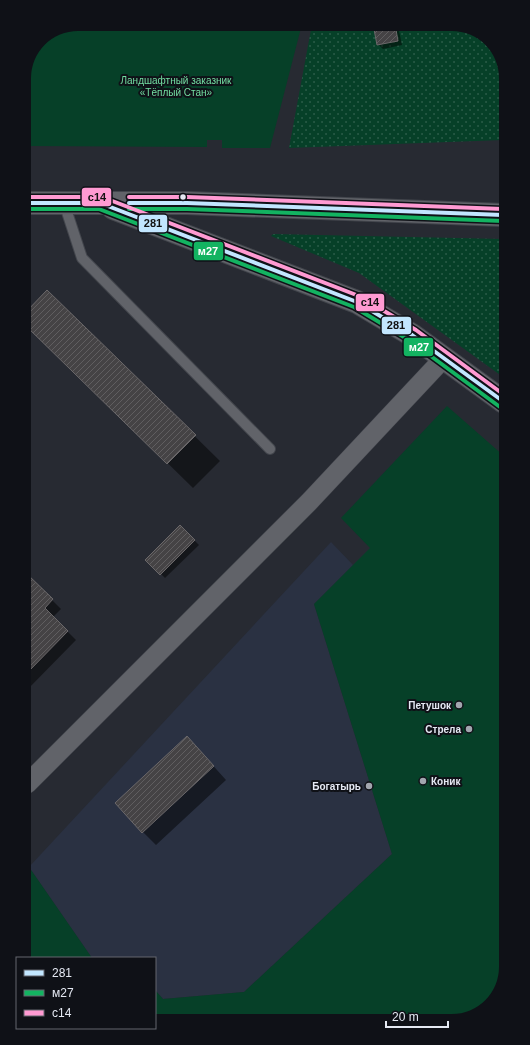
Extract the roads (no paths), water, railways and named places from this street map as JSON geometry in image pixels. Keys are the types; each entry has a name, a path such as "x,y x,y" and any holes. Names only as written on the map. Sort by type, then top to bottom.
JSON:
{"street":[{"path":"31,203 187,203 499,215"},
{"path":"100,203 357,302 412,334 443,359 499,398"},
{"path":"31,780 309,502 443,359"}],"lane":[{"path":"64,203 82,258 270,449"}],"place":[{"name":"Петушок","path":"459,705"},
{"name":"Стрела","path":"469,729"},
{"name":"Коник","path":"423,781"},
{"name":"Богатырь","path":"369,786"}],"park label":[{"name":"Ландшафтный заказник «Тёплый Стан»","path":"176,86"}]}
